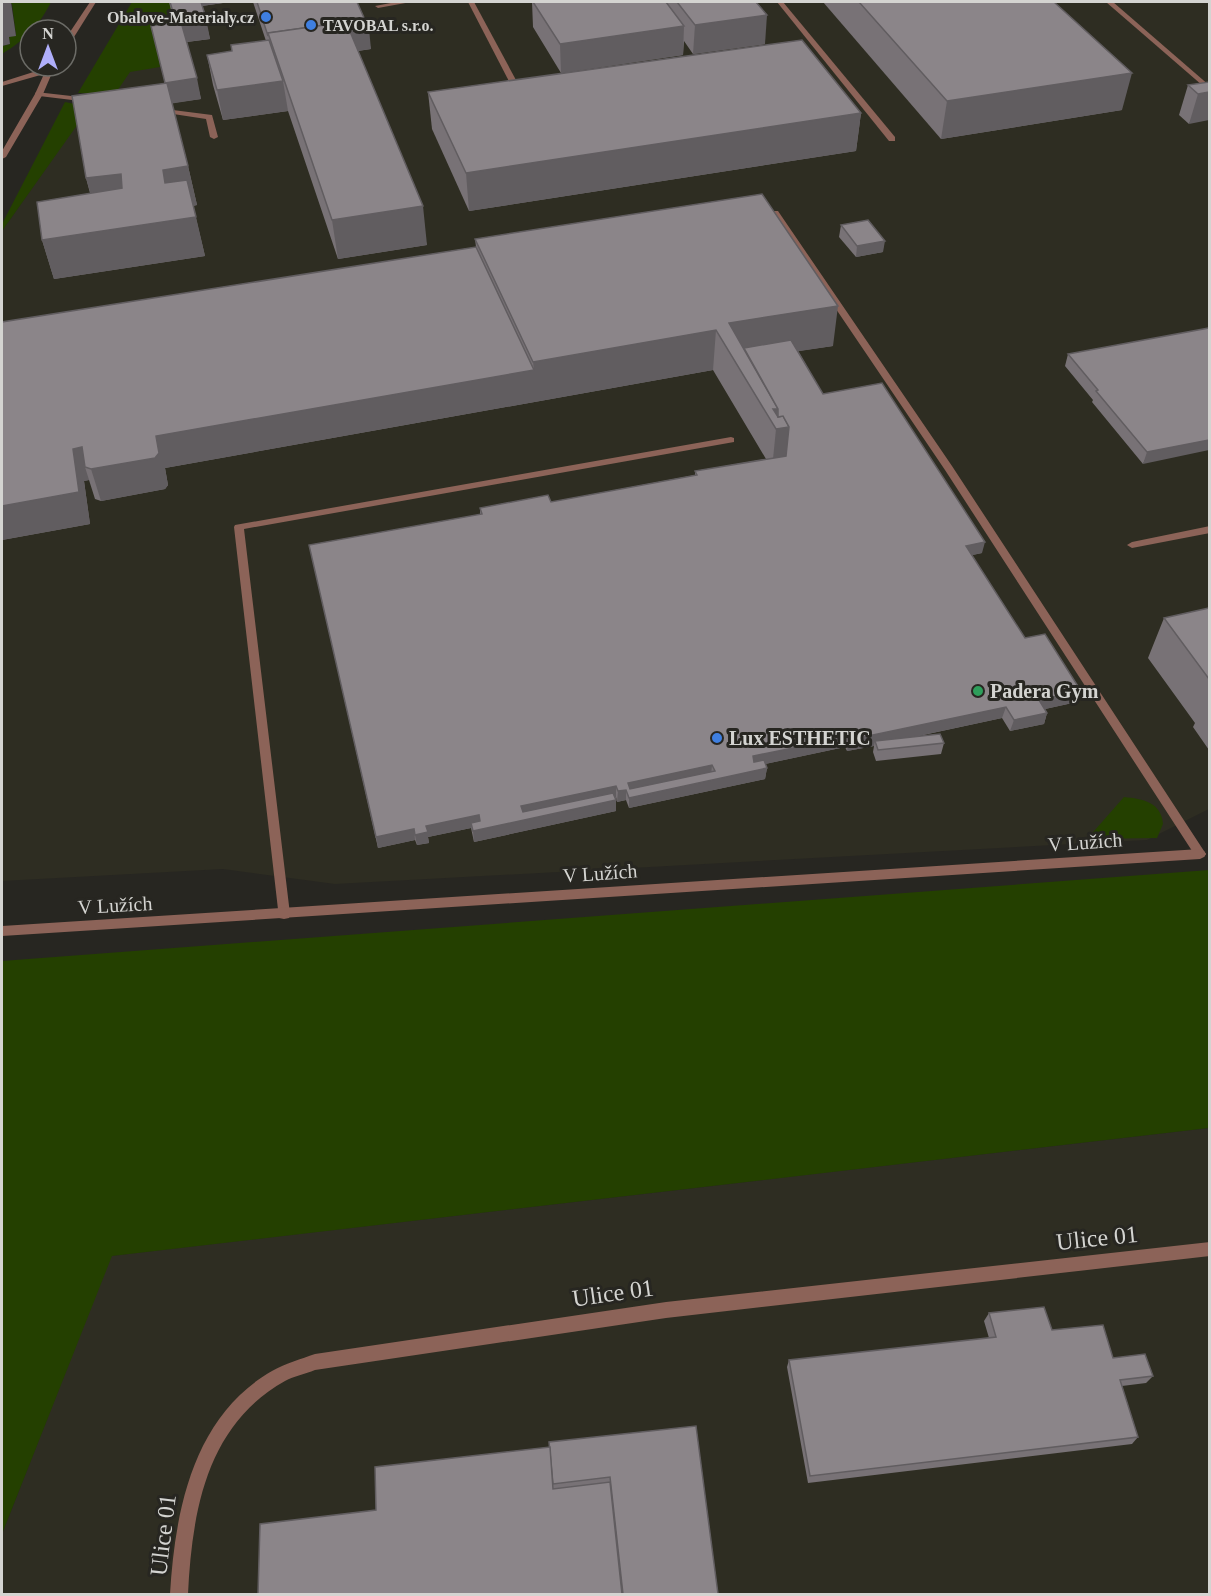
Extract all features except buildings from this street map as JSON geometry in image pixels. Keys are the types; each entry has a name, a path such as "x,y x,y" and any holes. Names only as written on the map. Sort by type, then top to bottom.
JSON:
{"street":[{"path":"78,25 93,2"},
{"path":"378,6 408,2"},
{"path":"471,2 522,100"},
{"path":"780,2 892,140"},
{"path":"1109,2 1209,90"},
{"path":"2,84 20,78"},
{"path":"2,157 39,94 46,78"},
{"path":"39,94 103,102"},
{"path":"150,109 209,117 214,137"},
{"name":"V Lužích","path":"2,931 1200,854 949,468 775,213 752,217"},
{"path":"284,914 239,527 731,440"},
{"path":"1132,545 1209,529"},
{"name":"Ulice 01","path":"179,1594 181,1547 186,1511 206,1454 230,1416 256,1391 283,1373 315,1362 666,1310 1209,1249"}],"shaded area":[{"path":"163,2 1209,2 1209,809 1147,840 335,884 223,869 2,881 2,231"},
{"path":"1209,1128 1209,1594 2,1594 2,1534 111,1256"}],"green space":[{"path":"5,2 51,2 42,18 18,18 18,43 2,54 2,46 10,44 9,37 16,35 12,4"},
{"path":"132,2 193,2 180,43 156,46 160,67 130,72 115,94 78,93"},
{"path":"65,102 90,107 2,231 2,224"},
{"path":"1124,797 1138,799 1155,806 1162,817 1163,824 1157,838 1087,839"},
{"path":"1209,870 1209,1128 112,1256 2,1534 2,961"}],"place":[{"name":"Obalove-Materialy.cz","path":"266,17"},
{"name":"TAVOBAL s.r.o.","path":"311,25"},
{"name":"Padera Gym","path":"978,691"},
{"name":"Lux ESTHETIC","path":"717,738"}]}
